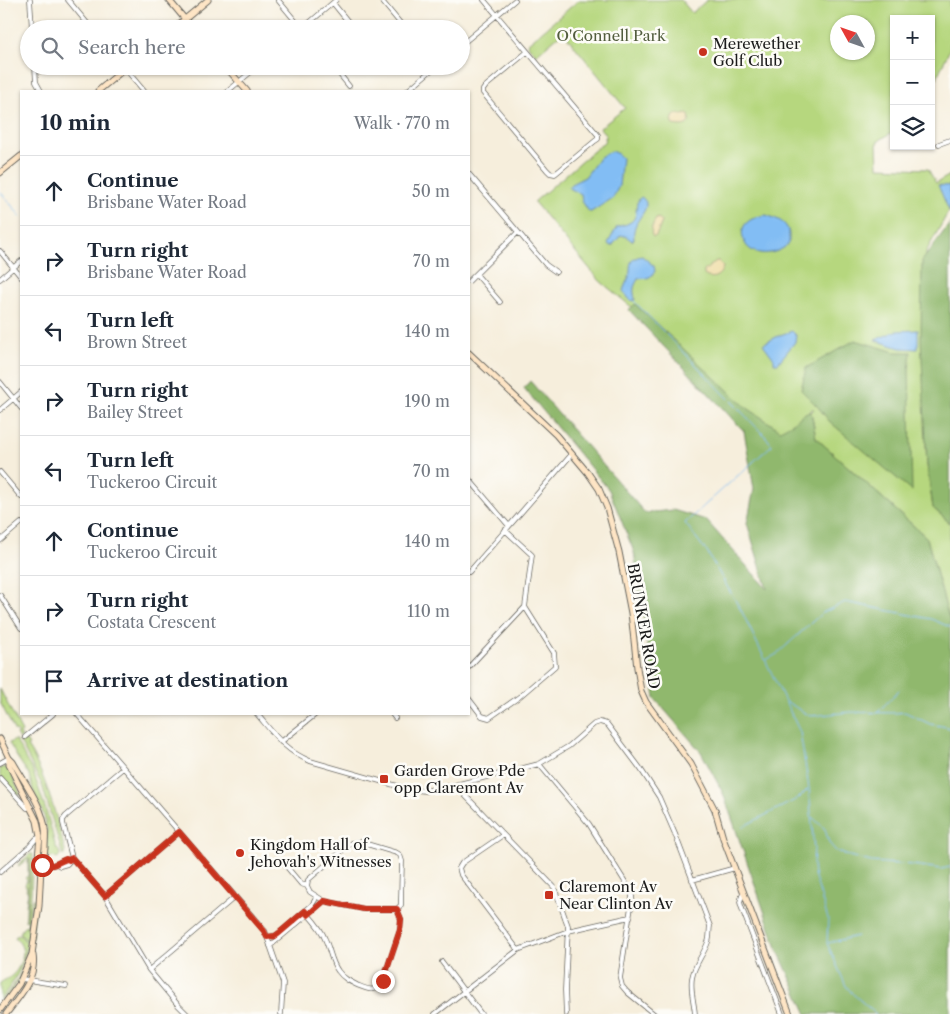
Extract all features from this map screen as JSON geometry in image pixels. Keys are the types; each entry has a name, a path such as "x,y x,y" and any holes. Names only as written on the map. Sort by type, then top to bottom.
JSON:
{"main road":[{"path":"170,0 185,19 208,0"},
{"path":"99,90 116,75"},
{"path":"233,75 246,90"},
{"path":"0,174 20,157"},
{"name":"BRUNKER ROAD","path":"470,354 556,435 599,489 607,508 619,552 631,613 641,691 646,702 692,764 715,810 723,838 790,1014"},
{"path":"0,739 9,758 30,791 44,824 38,857 41,867 39,906 32,954 22,978 0,1010"},
{"path":"9,758 8,762 37,821 44,862 41,867"},
{"path":"6,1014 23,992 29,980 34,961 32,954"}],"street":[{"path":"30,0 31,20"},
{"path":"68,0 85,20"},
{"path":"278,0 295,20"},
{"path":"381,0 398,20"},
{"path":"484,0 598,136 595,141 553,174 547,170 497,110 483,90 527,52"},
{"path":"470,37 515,0"},
{"path":"313,20 334,2 347,20"},
{"path":"36,75 36,82 40,90"},
{"path":"131,75 143,90"},
{"path":"229,90 247,75"},
{"path":"340,75 349,86"},
{"path":"408,90 426,75"},
{"path":"938,144 950,140"},
{"path":"470,175 546,265 556,272"},
{"path":"470,280 518,232"},
{"path":"0,251 20,276"},
{"path":"0,279 20,262"},
{"path":"476,274 500,302"},
{"path":"0,382 20,407"},
{"path":"0,410 20,393"},
{"path":"470,571 572,454"},
{"path":"0,472 20,496"},
{"path":"470,480 509,526"},
{"path":"0,541 20,524"},
{"path":"470,666 525,608 532,555 505,530"},
{"path":"0,595 20,626"},
{"path":"470,700 482,716 489,718 519,697 555,666 554,653 525,608"},
{"path":"25,737 52,715"},
{"path":"78,715 264,931 283,983 281,1014"},
{"path":"258,715 282,742 298,756 408,789 425,791 539,764 569,746 594,724 600,722 607,724 659,797 710,926 709,940 692,977 691,988 695,1014"},
{"path":"282,742 315,715"},
{"path":"0,763 9,758"},
{"path":"539,764 589,824 632,893 620,978 622,986 654,1014"},
{"path":"123,768 64,819 63,823 71,859 105,896 149,970 187,1014"},
{"path":"0,778 27,808 31,807"},
{"path":"455,785 554,887 568,926 564,990 566,1014"},
{"path":"105,896 179,832"},
{"path":"503,835 462,863 459,868 461,875 518,950"},
{"path":"0,872 30,846 34,846 41,838"},
{"path":"360,842 390,850 400,855 402,861 402,899 401,905 397,909 364,909 324,901 310,892 307,886 308,880 351,843 360,842"},
{"path":"41,867 57,864 60,866 64,865 71,859"},
{"path":"286,866 301,884 307,886"},
{"path":"692,880 735,868"},
{"path":"744,891 740,902 741,906 782,1014"},
{"path":"270,946 306,913 314,903 316,896"},
{"path":"149,970 235,897"},
{"path":"267,937 275,936 324,901"},
{"path":"306,913 324,936 335,966 343,978 371,989 379,987 381,984 400,930 401,919 397,909"},
{"path":"435,1014 518,950 568,931 630,917"},
{"path":"442,962 481,1014"},
{"path":"22,978 66,986"}],"green space":[{"name":"O'Connell Park","path":"579,0 681,0 692,13 707,0 950,0 950,49 935,81 935,15 890,15 890,134 877,142 878,167 928,169 936,183 950,175 950,209 926,252 926,447 933,508 950,523 950,622 927,538 816,438 811,412 814,409 812,409 778,448 646,319 600,281 534,202 604,142 606,135 600,128 625,108 563,32 536,55 527,44"},
{"path":"950,223 950,523 933,508 927,465 921,337 922,261"},
{"path":"635,304 746,407 780,430 793,423 805,413 811,412 816,438 927,538 950,622 950,1014 807,1014 778,951 723,793 701,752 655,699 634,552 609,490 524,388 530,381 645,513 673,510 706,520 767,589 747,523 754,489 744,431 629,310"},
{"path":"855,340 895,352 911,352 909,370 912,491 830,422 801,390 806,368"},
{"path":"0,689 22,732 20,734 22,737 19,739 16,734 18,733 17,731 15,732 0,702"},
{"path":"24,738 29,745 27,746 40,771 50,797 65,851 63,856 42,785 20,742"},
{"path":"15,740 32,769 45,806 55,844 59,851 59,857 46,856 47,830 44,816 29,775 9,743"},
{"path":"6,767 9,769 20,795 0,775 0,768"},
{"path":"30,854 33,854 27,941 20,933 24,926 27,925 27,930 30,858 28,893 25,885 27,880 25,878 28,876 28,859 18,865"},
{"path":"28,894 27,919 25,921 27,900"},
{"path":"33,899 35,899 33,928 25,968 19,980 0,1005 19,978 25,963 31,933"},
{"path":"19,934 27,943 21,967 15,980 0,1000 0,983 13,975 22,960 22,948 15,937"}],"sand":[{"path":"677,114 689,115 688,124 683,126 674,125 673,118"},
{"path":"658,218 662,222 656,236 653,237 651,233 652,228"},
{"path":"716,261 719,261 723,267 720,273 716,277 710,278 704,275 704,271"}],"water":[{"path":"611,151 622,158 619,186 613,198 589,212 582,201 581,194 569,188 571,184 585,177 600,157"},
{"path":"938,185 950,186 950,213"},
{"path":"641,197 646,201 646,207 635,227 634,239 632,241 621,235 612,246 609,245 608,243 617,227 628,224 635,217 637,203"},
{"path":"766,215 779,220 785,225 789,233 789,242 778,251 759,253 748,248 742,231 750,220"},
{"path":"642,256 654,266 655,271 650,277 638,279 634,289 634,301 630,300 623,291 629,275 631,262 633,259"},
{"path":"918,330 918,349 900,348 875,340 896,331"},
{"path":"792,331 796,335 795,342 778,363 774,363 774,359 763,344"}],"waterway":[{"path":"0,191 20,216"},
{"path":"633,300 772,445 685,523 707,552 742,612 800,732 809,788 814,874 828,919 827,943 846,986 852,993"},
{"path":"766,660 777,654 822,613 845,602 931,619 950,627"},
{"path":"878,712 900,689"},
{"path":"787,702 810,716 851,712 905,712 930,724 950,729"},
{"path":"742,827 799,798 808,789"},
{"path":"812,817 825,829 829,843 836,851 846,855 871,862 941,869 950,867"},
{"path":"828,943 857,936"},
{"path":"853,994 876,1014"}],"place":[{"name":"Merewether Golf Club","path":"703,52"},
{"name":"Garden Grove Pde opp Claremont Av","path":"384,779"},
{"name":"Kingdom Hall of Jehovah's Witnesses","path":"240,853"},
{"name":"Claremont Av Near Clinton Av","path":"549,895"}],"route":[{"path":"42,865 41,867 49,867 72,858 105,896 179,832 264,931 267,937 275,936 305,911 308,915 324,901 364,909 397,909 401,919 400,930 383,981"}]}
